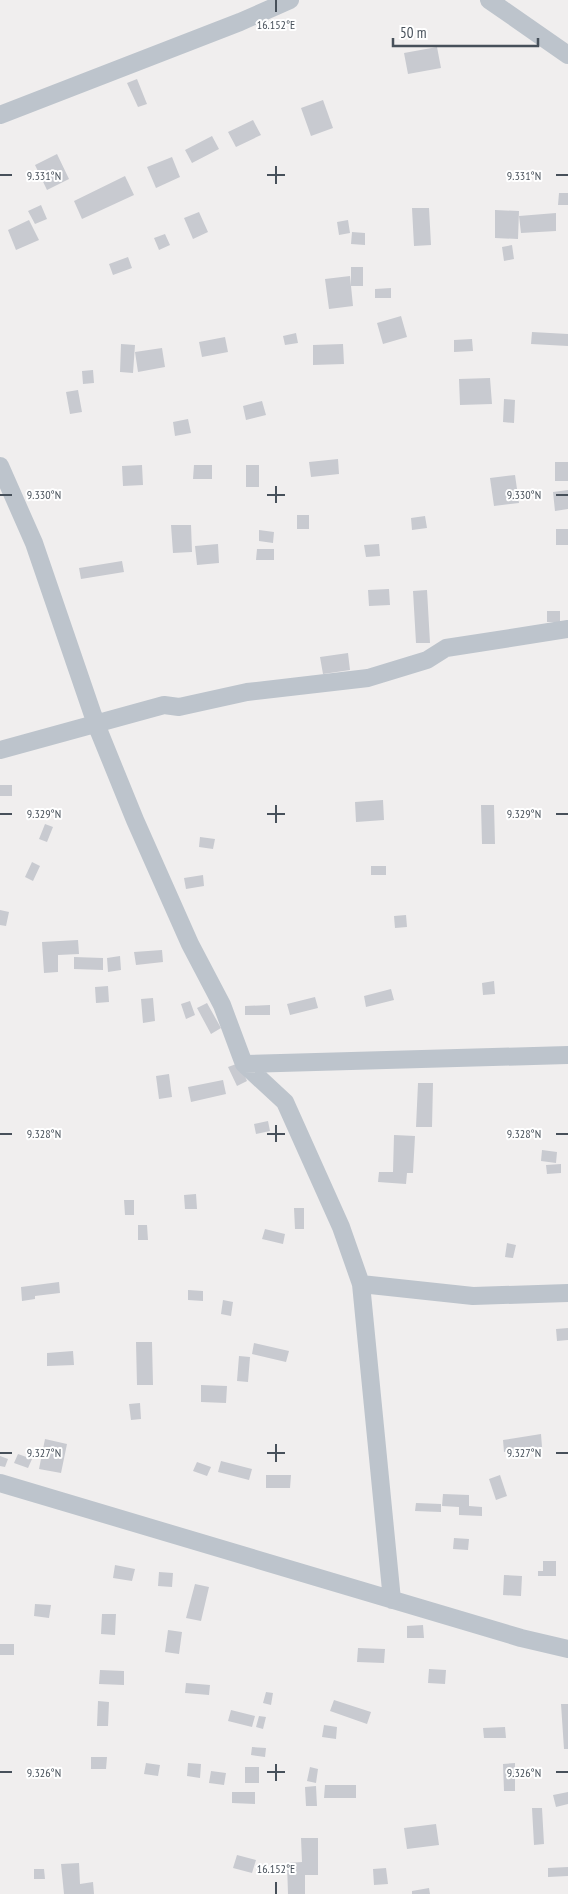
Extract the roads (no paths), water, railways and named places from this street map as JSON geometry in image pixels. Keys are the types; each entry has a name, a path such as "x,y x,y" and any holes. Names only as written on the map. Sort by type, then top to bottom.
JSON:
{"street":[{"path":"0,115 240,22 290,0"},
{"path":"489,0 568,55"},
{"path":"0,466 34,544 96,724 135,820 186,935 222,1006 244,1064 284,1102 341,1228 361,1284 392,1600"},
{"path":"0,750 164,706 179,707 247,692 368,678 427,660 446,648 568,629"},
{"path":"244,1064 568,1055"},
{"path":"361,1284 473,1296 568,1293"},
{"path":"0,1483 521,1638 568,1649"}]}
